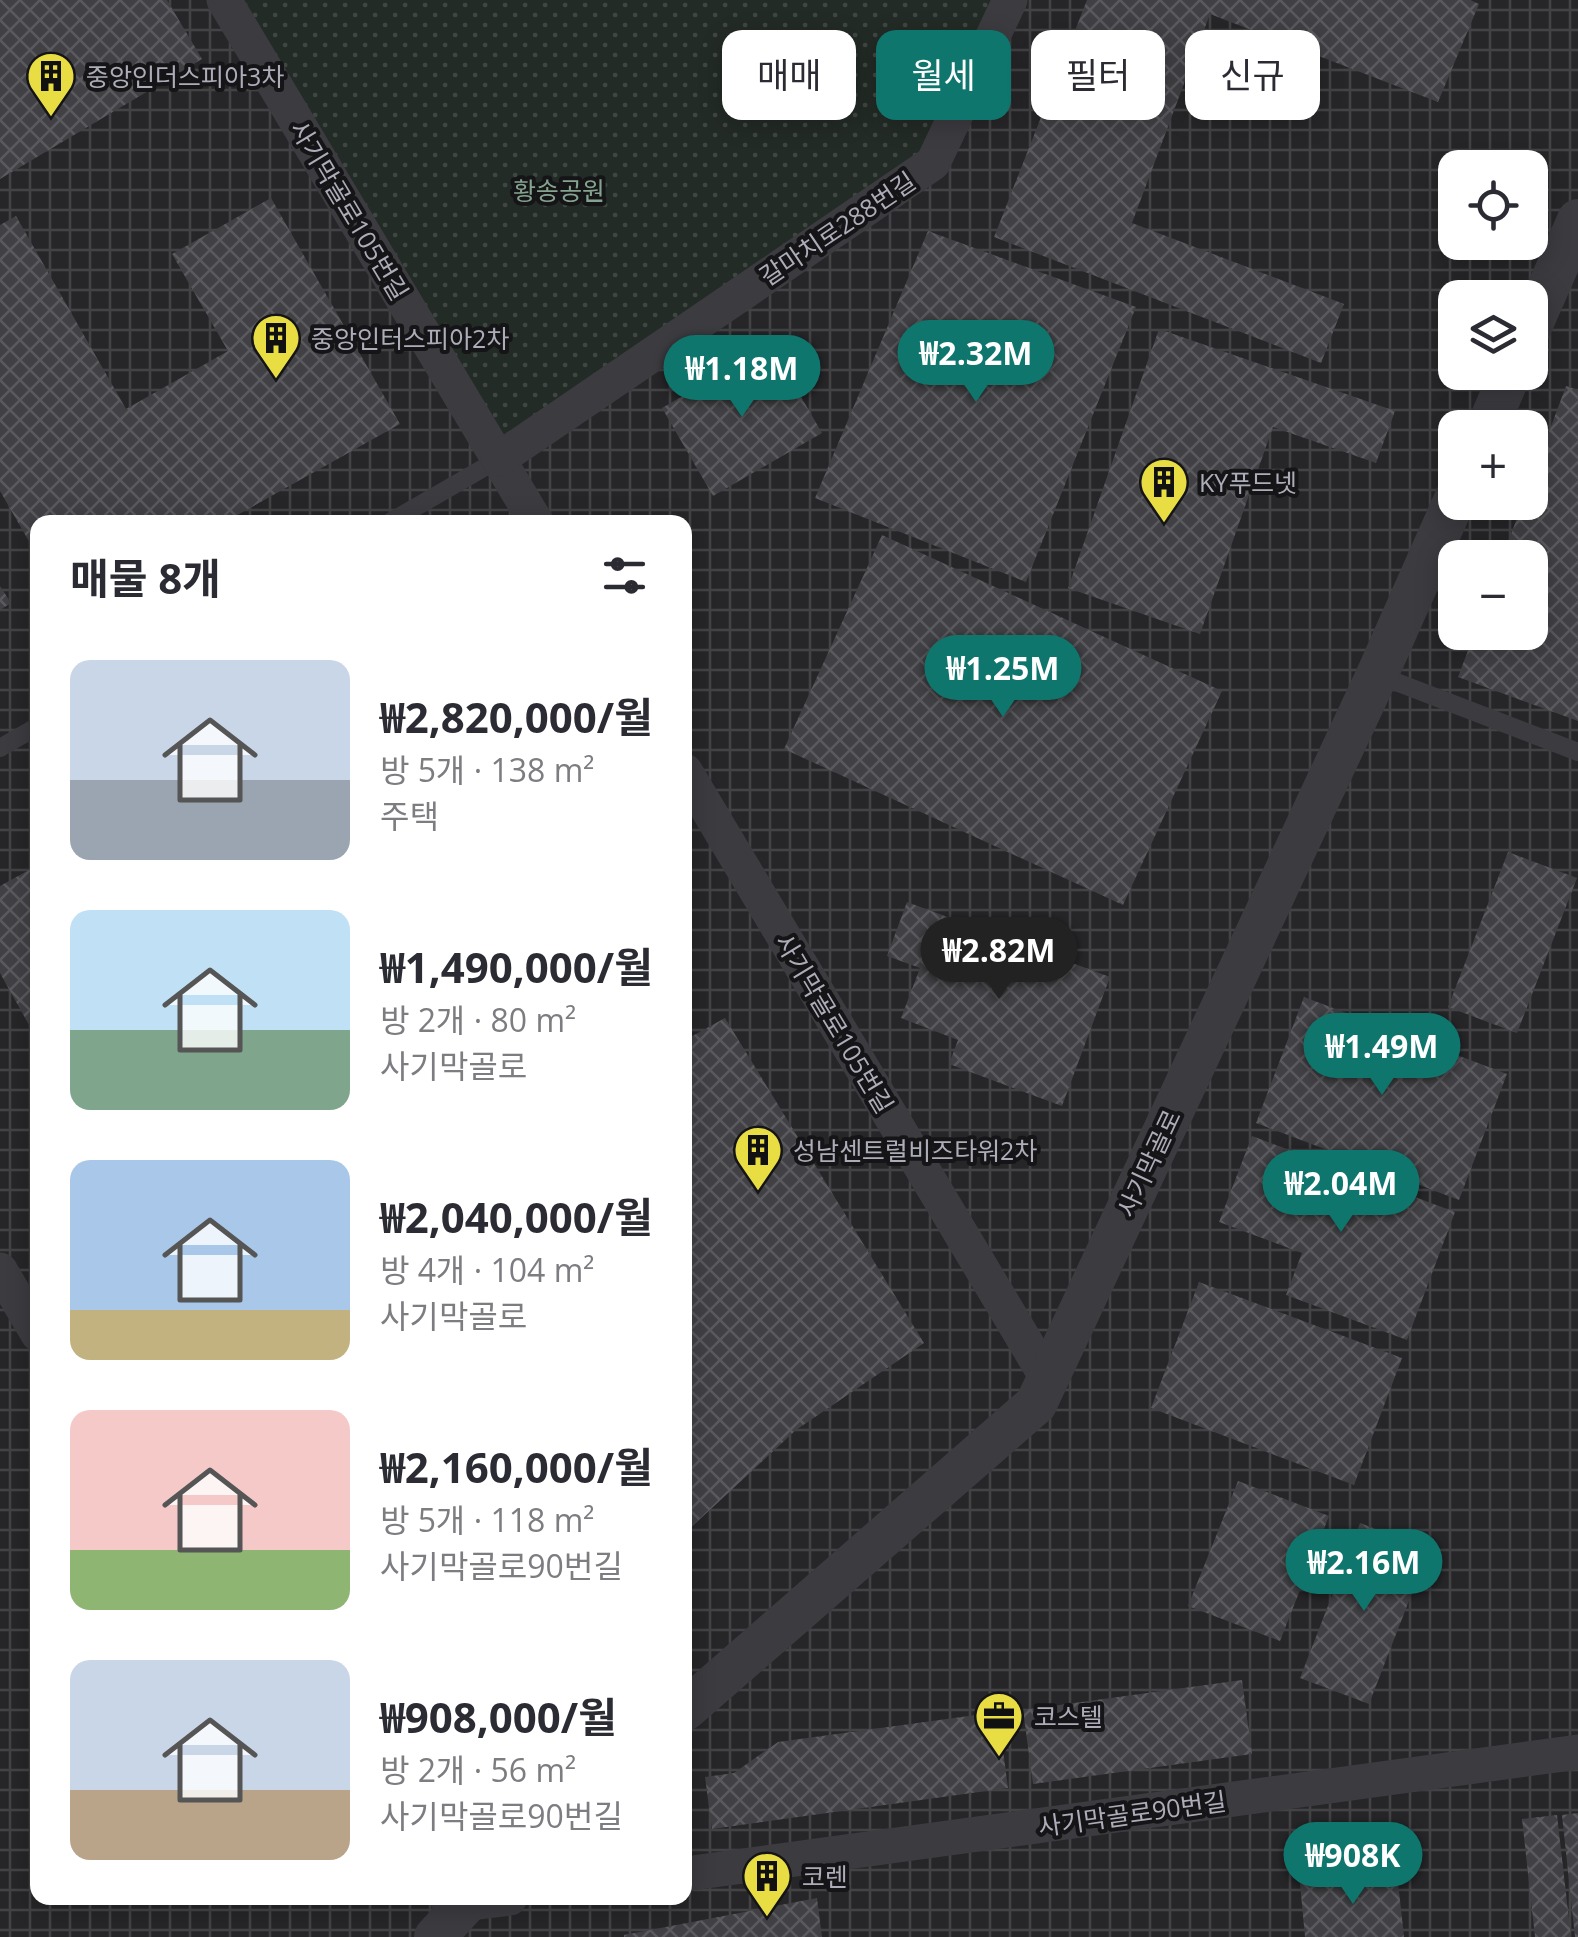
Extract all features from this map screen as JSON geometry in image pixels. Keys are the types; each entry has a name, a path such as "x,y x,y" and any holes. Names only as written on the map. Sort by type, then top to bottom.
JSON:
{"street":[{"name":"사기막골로105번길","path":"224,0 532,515"},
{"name":"갈마치로288번길","path":"499,459 934,162 1010,0"},
{"path":"1548,288 1578,220"},
{"name":"사기막골로","path":"692,1704 1036,1404 1446,520"},
{"name":"사기막골로105번길","path":"692,784 1047,1378"},
{"path":"0,1270 30,1321"},
{"name":"사기막골로90번길","path":"692,1873 1578,1752"},
{"path":"435,1937 461,1909"}],"lane":[{"name":"갈마치로288번길","path":"402,515 499,459"},
{"path":"1377,675 1578,752"},
{"path":"0,748 30,731"}],"shaded area":[{"path":"0,0 1578,0 1578,1937 0,1937"}],"green space":[{"name":"황송공원","path":"224,0 1010,0 996,30 876,30 876,120 953,120 933,163 499,459"}],"building":[{"name":"중앙인더스피아3차","path":"0,0 167,0 202,59 0,179"},
{"path":"1087,0 1470,0 1479,4 1438,102 1320,56 1320,30 1251,30 1210,14 1204,30 1185,30 1185,81 1132,223 1344,304 1321,363 994,237 1040,120 1165,120 1165,30 1075,30"},
{"name":"중앙인터스피아2차","path":"271,198 400,424 238,515 30,515 30,543 0,491 0,225 16,216 126,409 228,351 172,254"},
{"path":"928,231 1136,307 1026,582 815,498"},
{"name":"KY푸드넷","path":"1159,329 1395,411 1376,463 1273,427 1200,634 1068,588"},
{"path":"771,345 822,433 713,496 662,408"},
{"path":"1566,386 1578,390 1578,721 1458,677 1468,650 1548,650 1548,540 1509,540 1516,520 1548,520 1548,434"},
{"path":"882,535 1222,691 1123,905 784,749"},
{"path":"0,586 11,603 0,610"},
{"path":"1508,852 1577,878 1517,1033 1448,1007"},
{"path":"30,869 30,1027 0,973 0,886"},
{"path":"907,902 1110,977 1062,1106 949,1064 958,1040 901,1018 920,968 887,956"},
{"path":"1304,997 1507,1074 1459,1200 1256,1123"},
{"name":"성남센트럴비즈타워2차","path":"725,1018 924,1343 796,1430 692,1527 692,1036"},
{"path":"1252,1136 1455,1212 1407,1340 1286,1295 1302,1253 1219,1222"},
{"path":"1199,1282 1402,1358 1354,1485 1151,1408"},
{"path":"1238,1481 1329,1516 1280,1641 1188,1606"},
{"path":"1360,1523 1429,1549 1369,1704 1300,1678"},
{"path":"1242,1680 1252,1754 1033,1784 1023,1710"},
{"path":"998,1712 1008,1788 712,1829 705,1777 734,1773 778,1742"},
{"path":"1578,1813 1578,1937 1575,1937 1562,1815"},
{"path":"1557,1815 1571,1937 1535,1937 1522,1819"},
{"path":"1397,1873 1404,1937 1305,1937 1300,1883"},
{"name":"코렌","path":"817,1898 822,1937 624,1937 624,1935"}],"place":[{"name":"중앙인더스피아3차","path":"51,118"},
{"name":"중앙인터스피아2차","path":"276,380"},
{"name":"KY푸드넷","path":"1164,524"},
{"name":"성남센트럴비즈타워2차","path":"758,1192"},
{"name":"코스텔","path":"999,1758"},
{"name":"코렌","path":"767,1918"}]}
